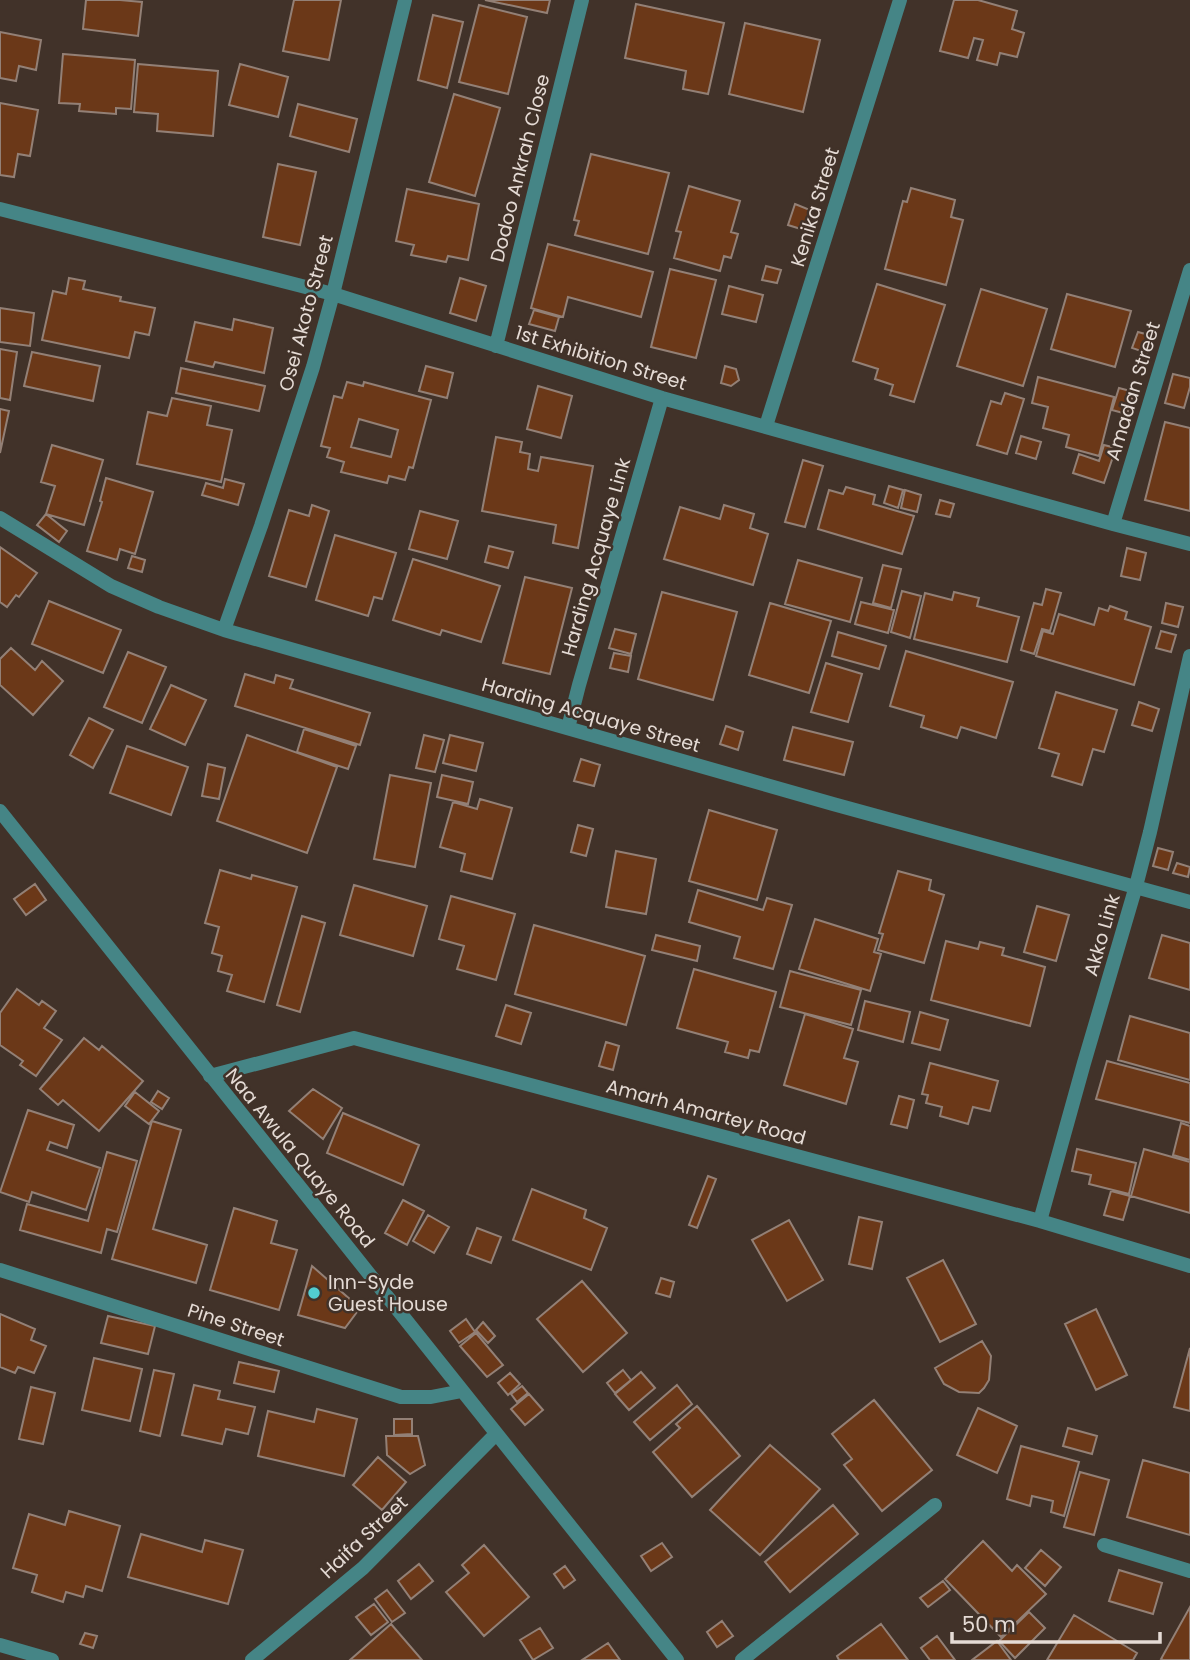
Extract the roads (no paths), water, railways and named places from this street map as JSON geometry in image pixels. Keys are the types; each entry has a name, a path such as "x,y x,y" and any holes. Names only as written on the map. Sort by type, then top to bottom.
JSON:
{"street":[{"name":"Osei Akoto Street","path":"224,630 313,368 405,0"},
{"name":"Dodoo Ankrah Close","path":"496,346 582,0"},
{"name":"Kenika Street","path":"766,426 900,0"},
{"name":"1st Exhibition Street","path":"0,209 333,294 662,398 1190,544"},
{"name":"Amadan Street","path":"1113,524 1190,270"},
{"name":"Harding Acquaye Link","path":"568,728 662,398"},
{"name":"Harding Acquaye Street","path":"0,518 111,586 159,607 224,630 1190,902"},
{"name":"Akko Link","path":"1040,1221 1136,886 1190,656"},
{"name":"Naa Awula Quaye Road","path":"0,811 677,1660"},
{"name":"Amarh Amartey Road","path":"210,1076 354,1038 1040,1221 1190,1266"},
{"name":"Pine Street","path":"0,1270 401,1397 431,1397 462,1391"},
{"name":"Haifa Street","path":"252,1660 362,1568 496,1434"},
{"path":"742,1660 936,1505"},
{"path":"1104,1545 1190,1571"},
{"path":"0,1645 52,1660"}],"place":[{"name":"Inn-Syde Guest House","path":"314,1293"}]}
